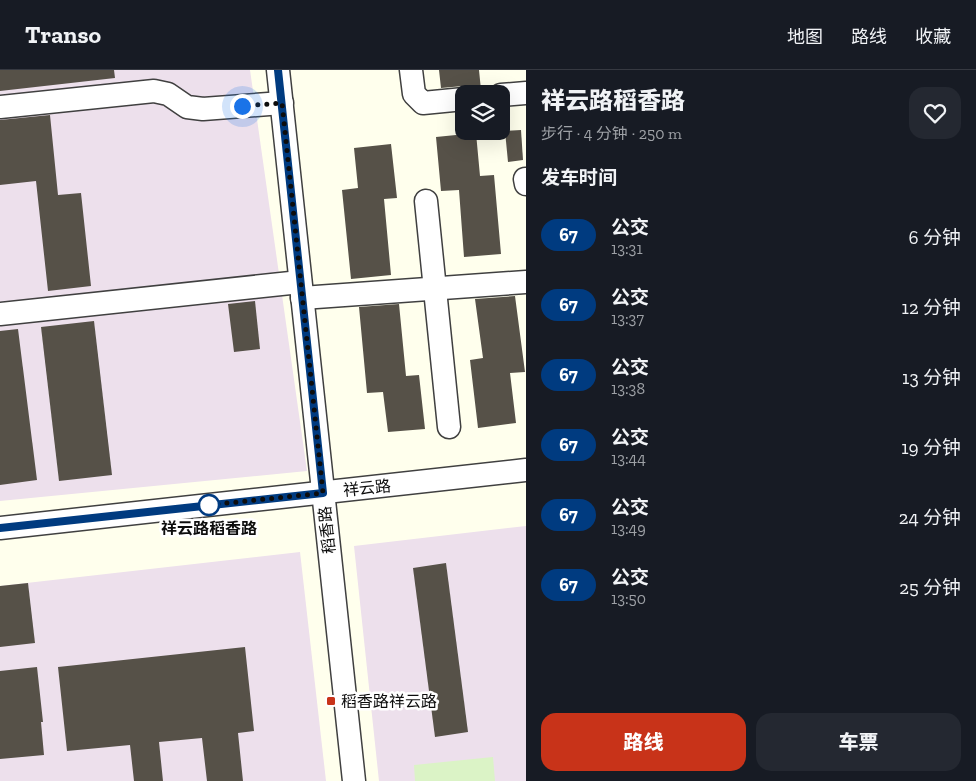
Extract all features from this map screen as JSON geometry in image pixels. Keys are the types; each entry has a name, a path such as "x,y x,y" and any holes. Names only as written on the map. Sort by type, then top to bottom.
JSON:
{"street":[{"name":"稻香路","path":"278,70 354,781"},
{"path":"411,70 414,94 423,103 455,100"},
{"path":"0,107 154,91 168,94 187,106 202,110 282,103"},
{"path":"510,94 526,93"},
{"path":"526,179 526,184"},
{"path":"426,201 449,426"},
{"path":"0,314 301,290 435,288 526,282"},
{"name":"祥云路","path":"0,528 526,470"}],"shaded area":[{"path":"0,70 250,70 307,471 0,501"},
{"path":"526,526 526,781 379,781 354,546"},
{"path":"300,552 326,781 0,781 0,586"}],"green space":[{"path":"493,757 495,781 415,781 414,765"}],"building":[{"path":"0,70 114,70 115,78 0,91"},
{"path":"439,70 479,70 480,85 455,85 455,87 441,88"},
{"path":"50,115 58,195 81,193 91,286 48,291 36,181 0,185 0,120"},
{"path":"521,130 523,160 508,162 506,140 510,140 510,131"},
{"path":"455,135 455,140 477,140 480,176 494,175 501,254 464,257 459,190 441,191 436,137"},
{"path":"391,144 397,198 384,199 391,275 351,279 342,190 358,188 354,148"},
{"path":"515,296 525,372 510,373 516,423 478,428 470,360 483,358 475,299"},
{"path":"255,301 260,349 234,352 228,304"},
{"path":"399,304 406,376 419,375 425,429 388,432 383,392 367,393 359,307"},
{"path":"94,321 112,475 59,481 41,327"},
{"path":"18,329 37,480 0,485 0,331"},
{"path":"446,563 468,732 435,737 413,568"},
{"path":"28,583 35,643 0,647 0,586"},
{"path":"245,647 254,731 238,733 243,781 207,781 202,738 159,742 163,781 134,781 130,745 67,751 58,667"},
{"path":"37,667 43,722 41,722 44,755 0,759 0,671"}],"bus line":[{"name":"67","path":"0,528 323,493 278,70"}],"place":[{"name":"祥云路稻香路","path":"209,505"},
{"name":"稻香路祥云路","path":"331,701"}],"route":[{"path":"209,505 323,493 282,103 242,106"}]}
